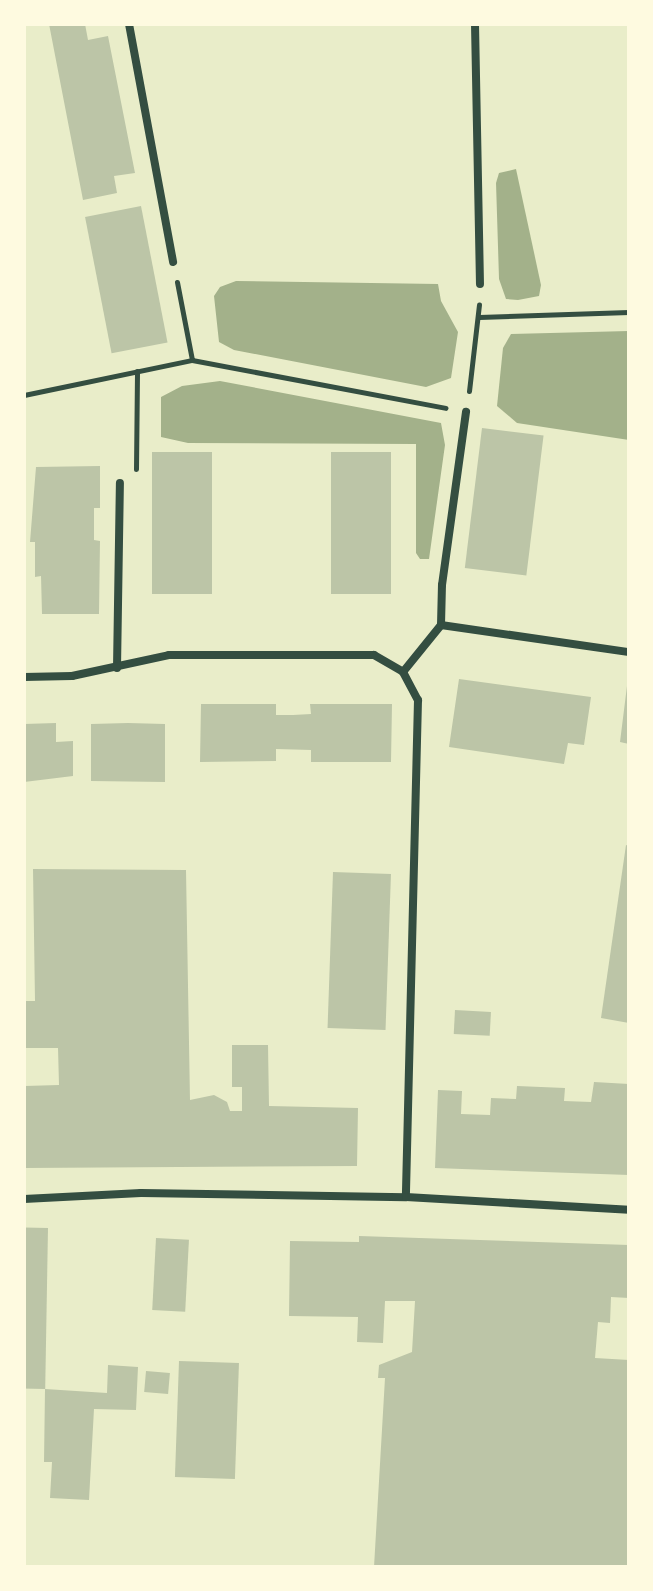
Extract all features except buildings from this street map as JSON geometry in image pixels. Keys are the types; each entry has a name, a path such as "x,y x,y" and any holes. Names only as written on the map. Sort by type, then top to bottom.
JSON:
{"street":[{"path":"129,24 173,262"},
{"path":"475,24 480,284"},
{"path":"403,672 441,625 442,585 466,412"},
{"path":"117,668 120,483"},
{"path":"441,625 629,652"},
{"path":"24,677 72,676 169,655 374,655 403,672 418,700 406,1197"},
{"path":"24,1199 141,1193 406,1197 629,1210"}],"path":[{"path":"173,262 192,360"},
{"path":"24,395 192,360 466,412 479,317 480,284"},
{"path":"479,317 629,312"},
{"path":"120,483 138,468 137,371"}],"shaded area":[{"path":"516,169 541,285 539,296 518,300 506,299 499,279 496,183 499,173"},
{"path":"236,281 438,284 441,301 458,332 451,378 426,387 234,350 219,342 214,296 220,287"},
{"path":"629,331 629,440 517,423 497,406 503,348 511,334"},
{"path":"220,381 441,423 445,445 429,559 420,559 416,553 416,444 188,443 161,437 161,397 182,386"}]}
